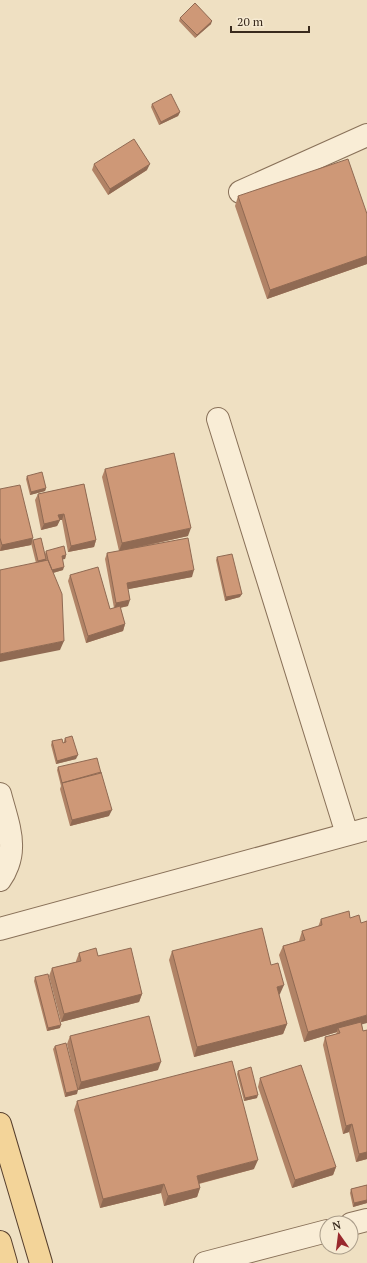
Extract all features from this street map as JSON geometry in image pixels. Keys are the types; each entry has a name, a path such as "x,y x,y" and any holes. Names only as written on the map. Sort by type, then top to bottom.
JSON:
{"main road":[{"path":"0,1124 41,1263"},
{"path":"0,1242 6,1263"}],"street":[{"path":"240,192 367,135"},
{"path":"0,929 357,832 218,419"},
{"path":"0,794 9,828 11,849 5,872 0,880"},
{"path":"205,1263 319,1233"}],"building":[{"path":"195,3 212,21 197,35 180,18"},
{"path":"171,94 180,112 161,122 152,104"},
{"path":"134,139 150,164 110,189 94,164"},
{"path":"348,159 367,214 367,256 270,290 238,196"},
{"path":"174,453 191,528 122,543 105,469"},
{"path":"42,472 46,488 31,492 27,476"},
{"path":"84,484 96,540 71,546 64,514 58,515 60,520 44,524 38,494"},
{"path":"20,485 33,538 2,545 0,538 0,489"},
{"path":"41,538 46,559 38,561 33,540"},
{"path":"188,538 194,570 127,583 130,600 116,603 107,553"},
{"path":"64,546 66,555 62,556 64,567 52,570 46,551"},
{"path":"232,554 242,594 226,597 217,557"},
{"path":"48,560 62,594 64,641 0,654 0,570"},
{"path":"98,567 110,609 120,606 125,624 88,636 70,575"},
{"path":"72,736 78,755 57,761 52,741 62,739 63,743 66,742 65,738"},
{"path":"97,758 101,773 62,783 58,767"},
{"path":"101,772 112,810 72,820 62,783"},
{"path":"349,911 350,918 359,915 361,923 367,921 367,1015 308,1032 283,946 305,940 302,931 322,925 321,919"},
{"path":"262,928 271,965 278,963 284,985 277,987 287,1024 197,1047 172,951"},
{"path":"96,948 98,956 131,948 142,994 64,1014 52,968 81,961 79,953"},
{"path":"48,974 61,1025 48,1028 35,977"},
{"path":"149,1016 161,1062 81,1082 70,1036"},
{"path":"361,1022 363,1031 367,1030 367,1152 359,1154 352,1124 346,1126 325,1037 340,1033 338,1028"},
{"path":"66,1043 78,1090 66,1093 55,1046"},
{"path":"232,1061 258,1160 197,1176 200,1188 168,1196 164,1184 103,1199 77,1101"},
{"path":"301,1065 336,1167 295,1180 260,1078"},
{"path":"251,1067 258,1095 245,1098 238,1071"},
{"path":"367,1185 367,1200 354,1203 351,1189"}]}
